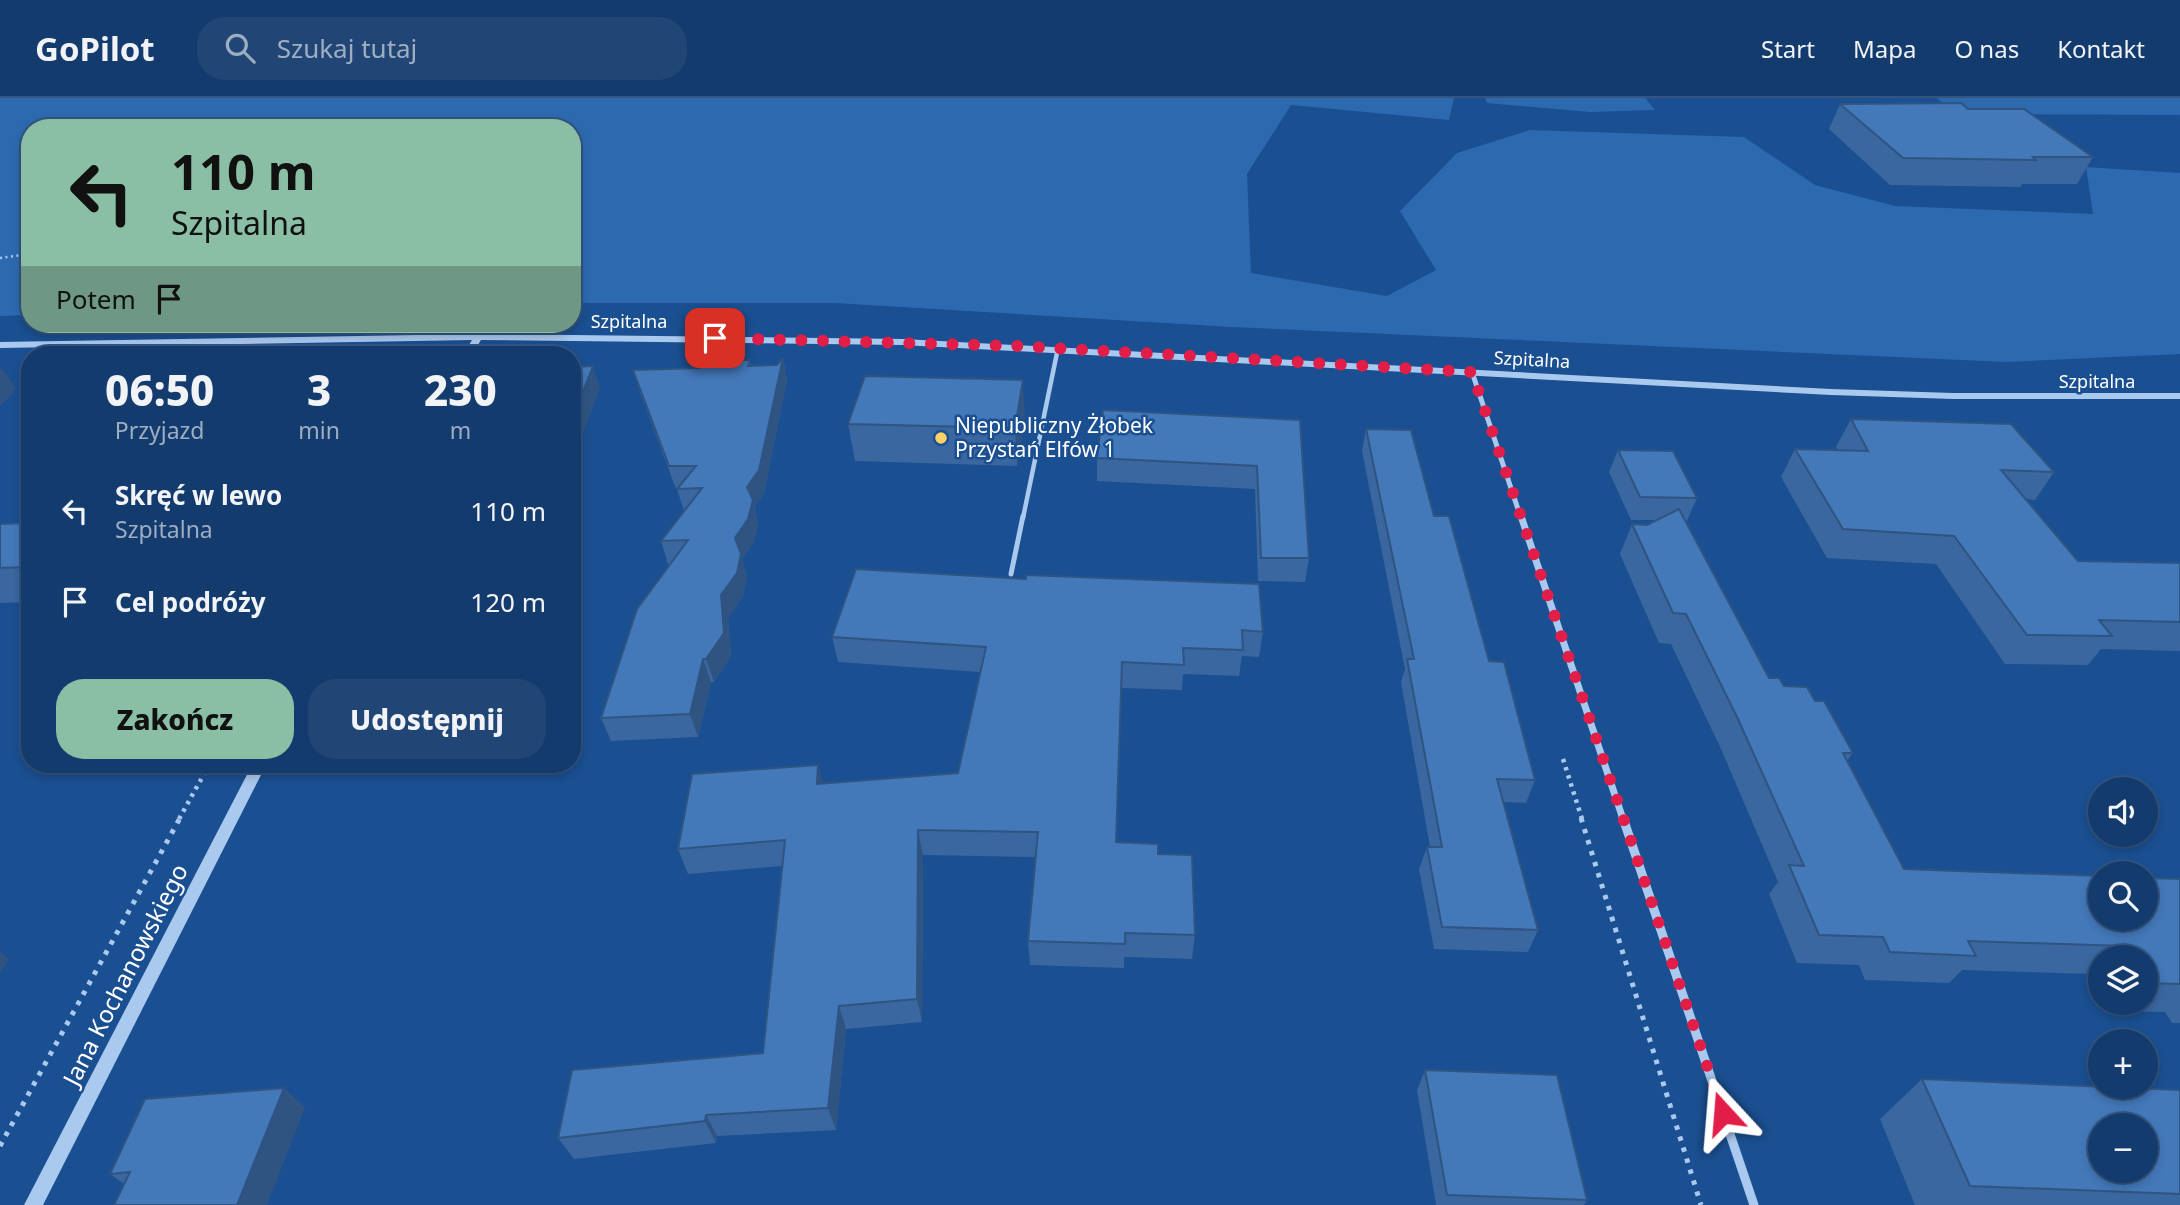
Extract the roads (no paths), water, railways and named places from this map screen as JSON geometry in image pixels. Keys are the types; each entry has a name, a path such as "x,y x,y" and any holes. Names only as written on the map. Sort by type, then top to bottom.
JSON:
{"street":[{"name":"Szpitalna","path":"0,345 478,337 754,338 1058,348 1940,396 2180,396"},
{"path":"473,346 478,337"},
{"path":"1472,372 1754,1205"},
{"name":"Jana Kochanowskiego","path":"33,1205 255,773"}],"lane":[{"path":"1011,574 1058,348"}],"place":[{"name":"Niepubliczny Żłobek Przystań Elfów 1","path":"941,438"}]}
